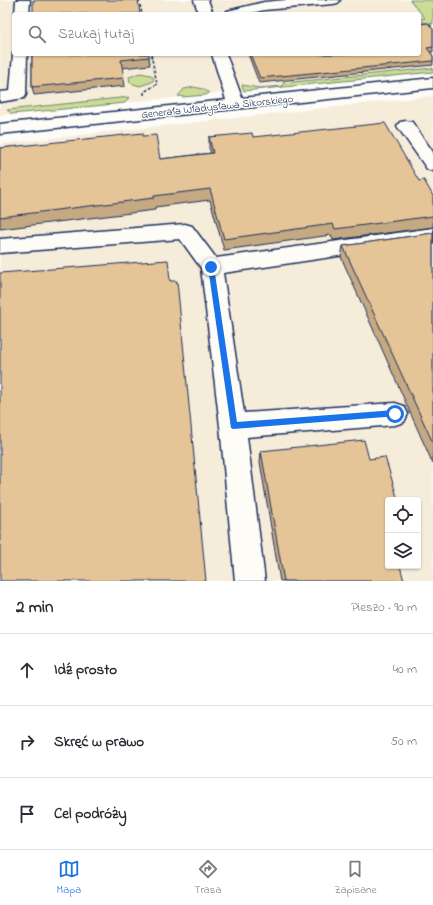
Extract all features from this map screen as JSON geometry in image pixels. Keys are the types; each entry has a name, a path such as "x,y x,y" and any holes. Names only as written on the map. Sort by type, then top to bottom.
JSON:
{"street":[{"path":"22,0 22,12"},
{"path":"201,0 205,12"},
{"path":"240,12 264,6 333,0"},
{"path":"0,97 18,95 20,56"},
{"path":"220,56 236,104"},
{"name":"Generała Władysława Sikorskiego","path":"0,129 433,83"},
{"path":"406,126 433,165"},
{"path":"0,246 185,231 211,267 233,426 250,581"},
{"path":"211,267 433,235"},
{"path":"233,426 395,414"}],"path":[{"path":"139,0 142,12"},
{"path":"421,23 433,26"},
{"path":"421,26 430,25"},
{"path":"145,97 144,92 157,84 151,56"}],"shaded area":[{"path":"0,0 433,0 433,72 0,115"},
{"path":"433,96 433,581 0,581 0,144"}],"green space":[{"path":"410,0 433,0 433,24 421,21 421,19 425,18"},
{"path":"433,68 433,72 244,91 242,85 259,88 283,86 283,83"},
{"path":"140,73 151,75 154,79 152,82 140,86 130,83 129,77"},
{"path":"194,87 203,89 209,93 206,95 178,96 184,89"},
{"path":"129,97 125,103 12,114 7,110"}],"building":[{"path":"33,0 138,0 140,12 33,12"},
{"path":"428,23 433,29 433,47 427,48 433,56 433,61 260,78 251,56 421,56 421,24"},
{"path":"32,56 149,56 121,60 124,78 32,87"},
{"path":"385,123 419,181 424,180 433,196 433,216 335,229 333,224 224,239 210,189 154,196 154,198 0,217 0,148 143,133 143,136 156,135 160,159 213,153 209,137 252,133 253,137"},
{"path":"433,233 433,443 343,246"},
{"path":"168,260 170,281 177,281 206,581 0,581 0,273"},
{"path":"364,440 369,459 385,457 397,497 385,497 385,569 401,569 404,581 284,581 261,451"}],"route":[{"path":"211,267 233,426 395,414"}]}
